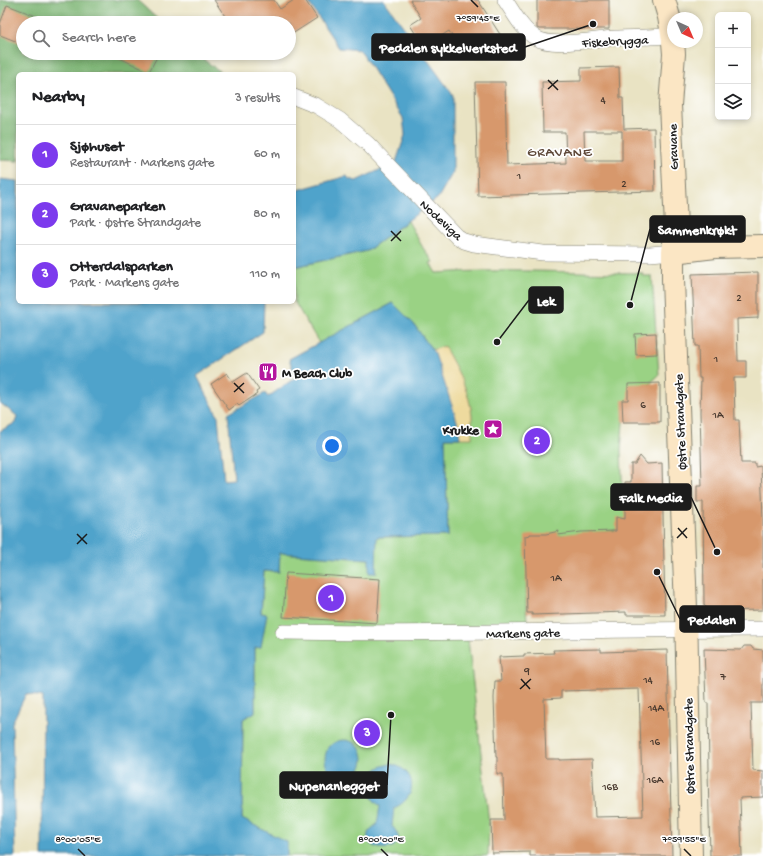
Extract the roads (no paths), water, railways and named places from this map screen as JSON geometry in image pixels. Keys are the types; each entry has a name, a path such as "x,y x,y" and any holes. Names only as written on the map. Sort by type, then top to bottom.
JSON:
{"street":[{"name":"Fiskebrygga","path":"506,0 526,30 536,38 547,42 568,42 615,38 659,38 667,36"},
{"name":"Gravane","path":"664,0 667,12"},
{"name":"Gravane","path":"673,252 676,226 670,105 674,48"},
{"name":"Nodeviga","path":"296,98 317,106 340,120 368,144 456,236 464,241 474,244 543,253 650,254 673,252"},
{"path":"673,252 715,247 763,246"},
{"name":"Østre Strandgate","path":"673,252 686,629 691,856"},
{"name":"Markens gate","path":"283,632 463,633 763,629"}],"water":[{"path":"307,0 384,0 453,95 453,172 438,198 367,251 296,267 296,190 347,176 349,179 356,181 396,162 405,135 403,118 363,55 359,50 339,48"},
{"path":"0,179 16,181 16,304 264,304 263,332 197,376 218,416 224,480 234,479 228,414 265,393 268,397 296,377 289,359 393,303 413,323 435,354 457,421 460,438 445,438 448,536 377,537 376,573 369,573 369,559 280,553 279,572 264,571 261,613 267,614 261,647 255,648 255,712 243,719 242,819 287,842 287,856 42,856 43,697 26,694 12,723 15,856 0,856 0,431 15,423 17,416 0,403"},
{"path":"340,740 348,740 358,745 362,752 362,766 358,773 348,778 340,778 330,773 328,770 325,763 325,755 330,745 333,743"},
{"path":"391,764 400,767 406,772 412,784 411,791 402,803 394,808 392,826 398,835 397,842 393,846 378,848 371,845 368,839 369,831 377,824 380,806 370,794 368,787 369,780 371,775 376,770"}],"place":[{"name":"Pedalen sykkelverksted","path":"593,24"},
{"name":"Sammenkrøkt","path":"630,305"},
{"name":"Lek","path":"497,342"},
{"name":"M Beach Club","path":"268,372"},
{"name":"Krukke","path":"493,429"},
{"name":"Gravaneparken","path":"537,441"},
{"name":"Falk Media","path":"717,552"},
{"name":"Pedalen","path":"657,572"},
{"name":"Sjøhuset","path":"331,598"},
{"name":"Nupenanlegget","path":"391,715"},
{"name":"Otterdalsparken","path":"367,733"}],"district":[{"name":"GRAVANE","path":"560,151"}]}
